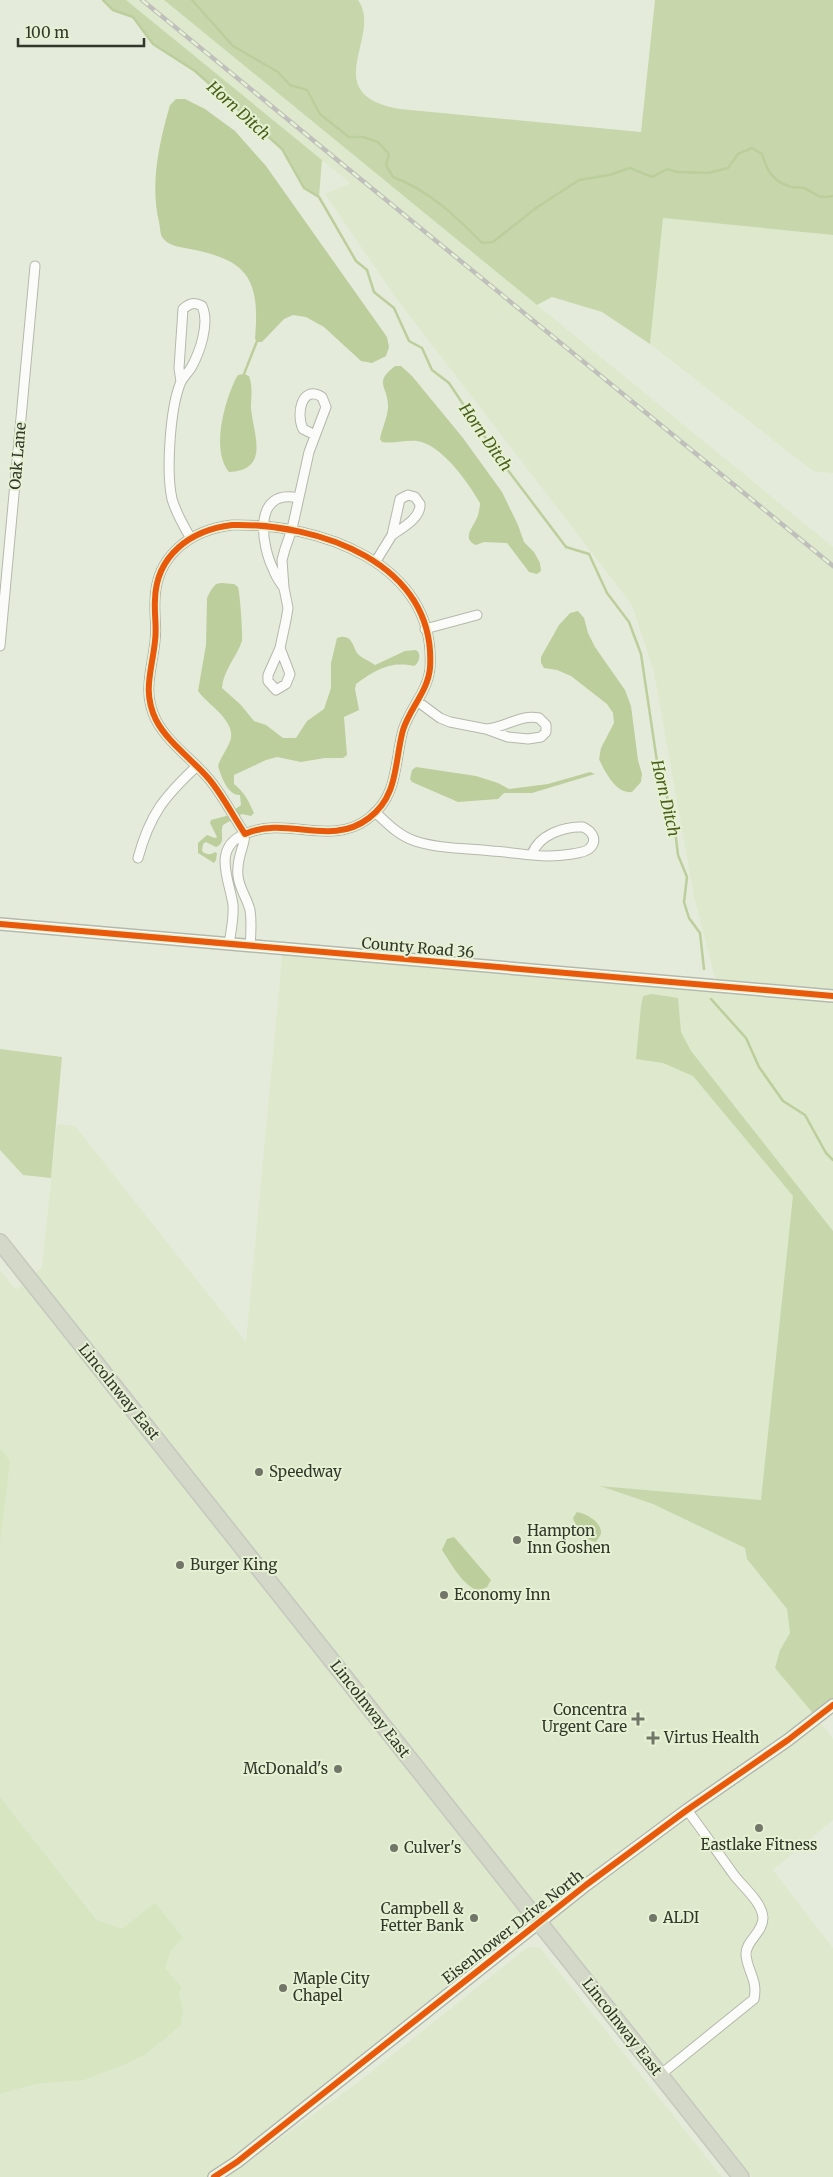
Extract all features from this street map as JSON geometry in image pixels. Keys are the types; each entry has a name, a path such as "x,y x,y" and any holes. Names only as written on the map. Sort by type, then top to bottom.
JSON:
{"highway":[{"name":"Lincolnway East","path":"0,1242 741,2177"}],"street":[{"name":"Oak Lane","path":"0,646 35,266"},
{"path":"181,382 179,368 183,309 191,303 202,306 206,322 191,368 181,382 173,413 170,482 176,509 190,537"},
{"path":"280,648 288,608 282,560 292,529 298,498 315,435"},
{"path":"284,588 271,563 263,525 271,502 285,496 298,498"},
{"path":"229,944 233,906 226,878 225,861 233,842 237,837 245,834 269,826 338,831 356,826 375,812 384,803 393,787 405,724 426,683 430,668 429,647 425,630 412,598 390,572 376,561 337,542 292,529 263,525 218,526 190,537 168,559 158,578 155,599 155,640 148,686 150,704 157,722 221,794 245,834 244,842 238,855 238,876 250,910 250,946"},
{"path":"376,561 392,535"},
{"path":"425,630 477,615"},
{"path":"417,702 440,718 486,729 508,737 528,740 541,737 546,732 546,726 539,718 528,717 495,729 486,729"},
{"path":"138,858 145,833 154,813 175,787 197,766"},
{"path":"375,812 395,831 417,842 438,846 553,856 587,851 593,844 592,832 583,827 553,833 540,840 532,854"},
{"name":"County Road 36","path":"0,924 833,996"},
{"name":"Eisenhower Drive North","path":"214,2177 237,2162 539,1922 687,1810 788,1740 833,1705"},
{"path":"660,2075 749,2005 754,1999 756,1987 746,1954 747,1947 762,1925 762,1912 687,1810"}],"shaded area":[{"path":"103,0 126,0 322,160 319,197 304,188 282,149 195,71 153,44 133,17 113,10"},
{"path":"126,0 164,0 833,547 833,1507 603,1486 653,1504 745,1548 747,1559 787,1609 790,1633 780,1650 817,1718 833,1739 833,1820 773,1870 833,1948 833,2177 752,2177 571,1950 539,1922 214,2177 0,2177 0,2094 35,2084 84,2080 145,2055 160,2043 183,2009 179,1993 182,1988 165,1968 171,1950 155,1904 122,1930 98,1920 0,1797 0,1270 16,1290 42,1267 57,1124 75,1126 246,1342 283,948 719,986 714,974 694,897 654,672 632,605 396,298 325,194 350,183"},
{"path":"164,0 358,0 364,14 364,30 357,62 356,77 361,91 375,101 400,109 641,132 655,0 833,0 833,235 663,218 650,344 602,312 552,297 537,305"},
{"path":"176,99 185,99 205,109 235,131 266,166 387,337 389,347 386,356 372,363 361,361 324,327 306,317 293,315 284,319 262,342 258,342 255,339 256,319 252,287 238,267 226,259 174,246 162,237 156,208 157,164 162,134 170,105"},
{"path":"663,218 833,235 833,473 813,471 650,344"},
{"path":"395,366 401,366 412,376 463,438 502,492 524,542 534,552 540,563 541,571 537,574 529,572 507,543 484,542 476,545 471,542 469,535 478,515 480,503 461,475 444,456 426,444 417,441 382,442 380,439 388,408 383,381 388,372"},
{"path":"244,374 249,376 251,384 251,408 256,439 255,458 250,465 242,470 229,472 221,452 221,427 227,401 235,380 238,375"},
{"path":"216,584 234,584 238,587 242,638 227,670 222,688 241,705 254,721 266,725 283,738 296,738 307,721 324,709 331,688 331,663 337,638 348,638 359,655 375,665 405,651 416,650 419,656 414,666 397,665 383,668 356,684 355,689 359,710 344,717 347,755 343,758 325,758 301,762 277,757 234,775 234,784 246,797 254,813 251,816 242,814 223,825 222,840 216,847 206,842 203,844 202,851 208,854 217,853 214,863 198,853 198,843 207,835 217,837 210,823 211,820 226,816 241,805 240,795 229,789 223,780 218,766 229,745 231,731 224,718 198,691 206,645 207,598"},
{"path":"578,611 584,618 588,633 595,647 625,690 631,706 638,760 642,774 641,782 632,792 626,792 616,786 599,759 601,748 614,723 613,713 607,704 571,676 557,670 544,668 541,663 541,657 559,625 570,613"},
{"path":"416,767 476,776 498,783 509,789 548,784 590,772 595,774 532,793 504,793 498,799 458,802 412,782 410,779 412,770"},
{"path":"652,994 678,998 681,1032 691,1051 833,1231 833,1705 817,1718 775,1668 780,1650 790,1633 787,1609 747,1559 745,1548 653,1504 600,1486 761,1500 793,1196 693,1076 663,1063 636,1059 643,996"},
{"path":"0,1049 62,1057 51,1178 23,1175 0,1150"},
{"path":"0,1449 10,1461 0,1542"},
{"path":"577,1512 589,1517 599,1526 601,1534 596,1542 588,1539 576,1525 573,1518"},
{"path":"454,1537 491,1580 487,1587 478,1591 467,1584 442,1550 447,1539"},
{"path":"0,1797 97,1920 122,1929 155,1903 183,1938 171,1950 165,1968 182,1988 179,1993 183,2009 181,2025 145,2055 84,2080 35,2084 0,2094"},
{"path":"528,1947 540,1948 722,2177 227,2177 357,2083"}],"waterway":[{"name":"Horn Ditch","path":"103,0 113,10 133,17 153,44 195,71 282,149 304,188 319,197 356,261 367,270 374,292 394,308 409,341 422,348 432,370 449,383 501,461 566,547 589,554 607,593 629,622 641,654 659,775 673,813 678,855 687,877 684,902 689,918 700,933 704,969"},
{"path":"192,0 233,46 278,72 290,85 307,90 320,114 349,137 363,137 378,142 389,154 386,165 393,177 406,182 440,204 482,243 493,242 536,208 579,180 609,175 630,168 652,177 667,169 677,172 708,173 728,168 738,154 752,148 762,154 769,171 780,183 804,188 820,196 833,196"},
{"path":"244,374 257,341"},
{"name":"Horn Ditch","path":"711,999 746,1038 759,1067 783,1101 805,1115 826,1153 833,1160"}],"railway":[{"path":"142,0 833,566"}],"cycle path":[{"path":"232,525 265,526 300,532 334,541 366,556 393,576 414,601 427,631 429,676 403,730 391,789 379,809 354,827 324,831 292,828 261,829 245,834 209,779 174,744 156,720 150,700 149,681 156,636 155,600 157,584 162,570 178,548 190,539 203,532 232,525"},
{"path":"0,924 833,996"},
{"path":"214,2177 237,2162 586,1885 687,1810 788,1740 833,1705"}],"place":[{"name":"Speedway","path":"259,1472"},
{"name":"Hampton Inn Goshen","path":"517,1540"},
{"name":"Burger King","path":"180,1565"},
{"name":"Economy Inn","path":"444,1595"},
{"name":"Concentra Urgent Care","path":"638,1719"},
{"name":"Virtus Health","path":"653,1738"},
{"name":"McDonald's","path":"338,1769"},
{"name":"Eastlake Fitness","path":"759,1828"},
{"name":"Culver's","path":"394,1848"},
{"name":"Campbell & Fetter Bank","path":"474,1918"},
{"name":"ALDI","path":"653,1918"},
{"name":"Maple City Chapel","path":"283,1988"}]}
